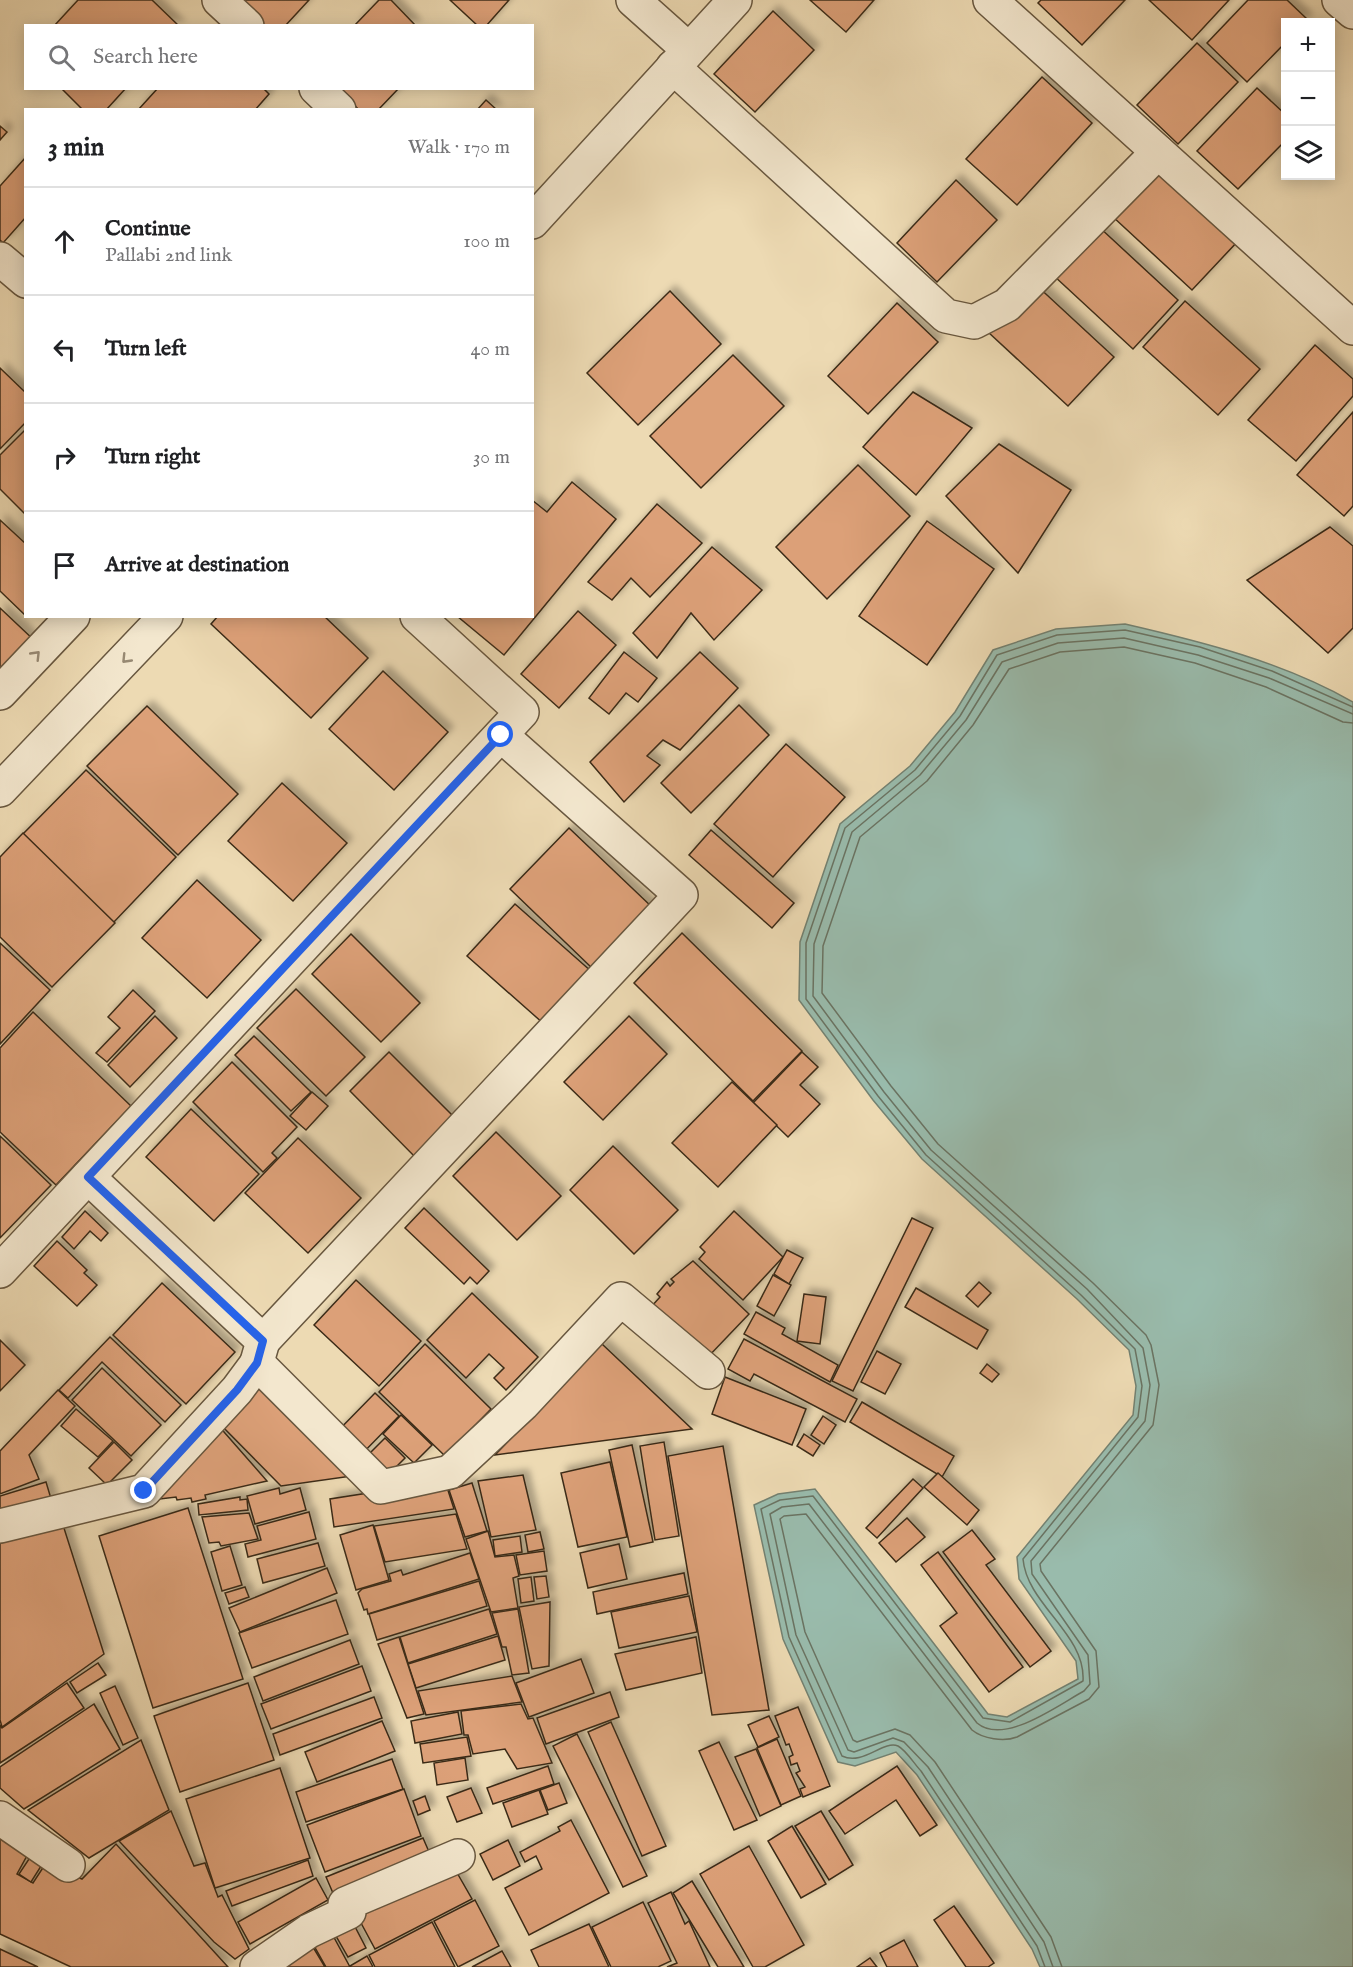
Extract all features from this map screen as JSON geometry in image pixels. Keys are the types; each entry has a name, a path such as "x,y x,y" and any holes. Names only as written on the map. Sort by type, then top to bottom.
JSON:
{"street":[{"path":"219,0 245,24"},
{"path":"633,0 681,59 946,316 974,322 1007,305 1158,152"},
{"path":"534,220 735,0"},
{"path":"990,0 1353,328"},
{"path":"1339,0 1353,12"},
{"path":"318,90 337,108"},
{"path":"0,259 24,278"},
{"path":"0,693 71,618"},
{"path":"0,790 164,618"},
{"path":"0,1271 522,712 419,618"},
{"path":"0,1526 144,1491 237,1390 260,1352 681,895 501,735"},
{"path":"88,1177 260,1352 381,1487 450,1472 523,1404 621,1299 708,1372"},
{"path":"0,1818 68,1865"},
{"path":"256,1967 309,1931 349,1912 345,1904 458,1856"}],"water":[{"path":"1125,624 1184,638 1271,664 1353,702 1353,1967 1040,1967 1032,1949 917,1775 896,1752 855,1766 838,1762 783,1639 754,1505 778,1494 815,1489 988,1714 1007,1717 1078,1679 1076,1661 1019,1579 1017,1557 1133,1415 1136,1386 1129,1350 1077,1299 922,1159 873,1100 799,1000 800,942 840,824 910,766 955,712 993,650 1056,629"}],"building":[{"path":"78,0 152,0 177,24 56,24"},
{"path":"236,0 309,0 287,24 261,24"},
{"path":"379,0 391,0 414,24 356,24"},
{"path":"450,0 509,0 488,24 476,24"},
{"path":"810,0 874,0 846,32"},
{"path":"1041,0 1125,0 1082,45 1038,3"},
{"path":"1149,0 1229,0 1192,40"},
{"path":"1248,0 1287,0 1306,18 1281,18 1281,47 1247,82 1207,43"},
{"path":"773,11 814,50 755,112 714,74"},
{"path":"1197,43 1238,82 1178,144 1137,105"},
{"path":"1042,77 1092,123 1017,205 966,159"},
{"path":"1257,88 1281,110 1281,145 1238,189 1197,151"},
{"path":"63,90 124,90 108,108 81,108"},
{"path":"156,90 265,90 269,94 257,108 140,108"},
{"path":"340,90 397,90 380,108 357,108"},
{"path":"486,100 495,108 479,108"},
{"path":"0,126 7,132 0,140"},
{"path":"24,159 24,219 3,243 0,240 0,186"},
{"path":"1158,167 1238,241 1192,290 1112,216"},
{"path":"956,180 997,220 937,282 897,243"},
{"path":"1098,226 1178,300 1133,349 1053,275"},
{"path":"1034,283 1114,357 1068,406 988,332"},
{"path":"670,291 721,344 638,425 587,373"},
{"path":"1185,301 1260,369 1218,415 1143,347"},
{"path":"897,303 938,342 868,414 828,376"},
{"path":"1315,345 1353,379 1353,396 1296,461 1248,420"},
{"path":"733,355 784,406 701,488 650,436"},
{"path":"0,368 24,391 24,424 0,449"},
{"path":"913,392 972,428 916,495 863,447"},
{"path":"1353,412 1353,506 1344,516 1297,475"},
{"path":"24,431 24,513 0,489 0,455"},
{"path":"999,444 1071,490 1018,573 946,496"},
{"path":"858,465 910,516 827,599 776,547"},
{"path":"572,482 616,519 504,655 459,618 534,618 534,502 547,512"},
{"path":"657,504 702,543 650,597 631,578 612,600 588,582"},
{"path":"0,520 24,542 24,614 0,591"},
{"path":"927,521 994,569 927,665 859,616"},
{"path":"1330,527 1353,546 1353,628 1328,653 1247,580"},
{"path":"712,547 762,590 714,640 691,613 657,658 633,633"},
{"path":"0,608 36,642 0,681"},
{"path":"578,611 616,645 559,708 521,674"},
{"path":"216,618 326,618 368,658 311,718 211,624"},
{"path":"624,652 657,678 638,702 626,693 609,714 589,698"},
{"path":"700,652 738,688 680,750 663,740 647,756 660,765 624,802 590,762"},
{"path":"383,671 448,732 394,790 329,729"},
{"path":"739,705 769,735 691,813 661,783"},
{"path":"147,706 238,794 178,855 87,766"},
{"path":"786,744 845,797 773,877 714,824"},
{"path":"86,770 176,857 113,923 22,835"},
{"path":"282,783 347,843 293,901 228,841"},
{"path":"569,828 653,908 594,970 510,889"},
{"path":"711,830 794,903 772,928 689,855"},
{"path":"23,833 115,923 52,987 0,937 0,857"},
{"path":"197,880 261,940 207,998 142,938"},
{"path":"515,904 592,972 544,1024 467,956"},
{"path":"682,933 802,1051 753,1101 634,983"},
{"path":"351,934 420,1003 381,1042 312,974"},
{"path":"0,943 50,990 0,1044"},
{"path":"296,989 365,1057 326,1096 257,1028"},
{"path":"133,990 155,1011 107,1062 96,1053 120,1028 108,1017"},
{"path":"33,1012 131,1106 56,1185 0,1132 0,1048"},
{"path":"155,1016 177,1038 130,1087 108,1065"},
{"path":"629,1016 667,1054 603,1120 564,1082"},
{"path":"254,1036 311,1092 291,1111 235,1055"},
{"path":"389,1052 457,1120 418,1160 350,1091"},
{"path":"802,1052 818,1067 800,1085 820,1104 788,1137 753,1103"},
{"path":"232,1062 297,1127 272,1153 277,1158 263,1172 193,1102"},
{"path":"732,1082 777,1125 718,1187 672,1143"},
{"path":"312,1092 328,1106 306,1130 290,1116"},
{"path":"191,1109 259,1174 214,1221 146,1157"},
{"path":"496,1132 561,1196 517,1240 453,1176"},
{"path":"0,1136 51,1185 0,1238"},
{"path":"298,1138 361,1198 308,1253 245,1193"},
{"path":"613,1146 678,1210 634,1254 570,1190"},
{"path":"424,1208 489,1271 477,1284 470,1277 464,1284 405,1228"},
{"path":"85,1211 108,1233 101,1241 90,1231 74,1249 62,1237"},
{"path":"734,1211 783,1257 743,1300 699,1259 705,1252 700,1247"},
{"path":"912,1218 933,1228 853,1391 832,1381"},
{"path":"57,1241 87,1270 84,1273 97,1285 77,1306 34,1266"},
{"path":"787,1250 803,1258 789,1284 774,1274"},
{"path":"693,1261 749,1314 706,1359 651,1307 660,1297 657,1294 667,1282 670,1286 674,1282 671,1279"},
{"path":"773,1275 791,1285 774,1316 757,1306"},
{"path":"356,1280 421,1341 379,1386 314,1325"},
{"path":"979,1282 991,1293 978,1307 966,1296"},
{"path":"162,1283 235,1352 186,1404 113,1335"},
{"path":"916,1288 988,1330 977,1349 905,1307"},
{"path":"472,1293 538,1357 506,1390 494,1378 504,1368 489,1354 466,1378 427,1340"},
{"path":"804,1294 826,1297 820,1344 797,1341"},
{"path":"756,1312 785,1328 782,1334 838,1365 830,1382 744,1334"},
{"path":"110,1337 181,1405 165,1422 102,1362 68,1398 59,1390"},
{"path":"744,1339 857,1399 845,1422 754,1374 750,1381 728,1369"},
{"path":"0,1340 25,1365 0,1391"},
{"path":"425,1344 491,1409 445,1456 379,1392"},
{"path":"602,1344 692,1429 495,1455"},
{"path":"877,1351 901,1364 885,1394 861,1382"},
{"path":"987,1364 999,1374 992,1382 980,1373"},
{"path":"102,1368 161,1425 131,1456 72,1400"},
{"path":"262,1376 366,1474 281,1486 217,1421"},
{"path":"725,1377 806,1409 792,1445 712,1414"},
{"path":"58,1390 75,1406 29,1455 39,1479 0,1494 0,1451"},
{"path":"375,1393 399,1416 356,1460 332,1437"},
{"path":"862,1402 954,1456 942,1477 850,1422"},
{"path":"76,1409 113,1441 98,1457 61,1426"},
{"path":"401,1415 432,1445 414,1463 383,1434"},
{"path":"823,1416 836,1425 824,1444 811,1435"},
{"path":"217,1424 267,1481 205,1495 206,1499 192,1502 191,1498 177,1500 176,1497 151,1500"},
{"path":"804,1434 820,1445 813,1456 797,1446"},
{"path":"385,1438 405,1458 379,1484 359,1464"},
{"path":"114,1442 132,1460 107,1485 89,1468"},
{"path":"664,1442 679,1536 655,1540 640,1446"},
{"path":"632,1445 653,1542 630,1547 609,1450"},
{"path":"723,1446 769,1710 712,1715 668,1456"},
{"path":"610,1462 627,1537 578,1547 561,1473"},
{"path":"938,1473 979,1510 967,1525 924,1487"},
{"path":"523,1475 536,1530 491,1537 478,1481"},
{"path":"913,1479 923,1488 877,1538 866,1528"},
{"path":"445,1481 454,1509 334,1527 330,1499"},
{"path":"46,1482 52,1502 0,1519 0,1496"},
{"path":"472,1483 487,1531 465,1537 449,1490"},
{"path":"279,1488 280,1494 300,1488 306,1510 255,1524 247,1496"},
{"path":"240,1497 240,1500 247,1499 248,1510 199,1515 198,1504"},
{"path":"188,1508 243,1679 153,1708 99,1536"},
{"path":"309,1512 316,1539 248,1557 245,1544 261,1540 257,1526"},
{"path":"249,1513 258,1539 221,1546 219,1542 209,1543 202,1517"},
{"path":"456,1514 467,1549 385,1562 374,1526"},
{"path":"907,1518 925,1537 896,1562 879,1543"},
{"path":"63,1525 104,1654 2,1727 0,1720 0,1535"},
{"path":"373,1525 389,1580 356,1590 340,1535"},
{"path":"972,1530 995,1559 986,1565 1051,1651 1030,1667 943,1552"},
{"path":"488,1531 495,1557 514,1555 519,1576 513,1578 518,1608 491,1612 466,1539"},
{"path":"540,1532 544,1549 528,1552 525,1535"},
{"path":"520,1536 522,1552 495,1556 493,1540"},
{"path":"318,1543 325,1566 263,1583 257,1559"},
{"path":"619,1544 627,1579 588,1588 580,1553"},
{"path":"230,1546 242,1585 222,1591 211,1552"},
{"path":"544,1551 547,1571 520,1575 516,1555"},
{"path":"938,1552 1023,1667 989,1692 940,1626 957,1613 921,1565"},
{"path":"470,1553 479,1579 368,1614 367,1609 364,1610 358,1593 362,1589 391,1581 389,1574 401,1570 403,1575"},
{"path":"327,1568 337,1593 240,1632 229,1608"},
{"path":"684,1573 688,1594 597,1614 593,1592"},
{"path":"546,1576 549,1597 537,1599 534,1577"},
{"path":"531,1577 534,1601 521,1603 518,1579"},
{"path":"479,1581 487,1606 377,1640 369,1614"},
{"path":"245,1587 249,1597 229,1604 225,1593"},
{"path":"689,1596 697,1632 619,1648 611,1612"},
{"path":"336,1600 348,1634 252,1668 239,1633"},
{"path":"550,1602 549,1666 532,1669 519,1607"},
{"path":"489,1609 497,1634 408,1663 400,1637"},
{"path":"518,1609 529,1673 512,1675 506,1647 502,1647 492,1613"},
{"path":"498,1636 505,1660 416,1688 408,1664"},
{"path":"399,1637 424,1714 407,1718 378,1644"},
{"path":"696,1637 702,1673 626,1690 615,1654"},
{"path":"350,1640 359,1664 263,1701 254,1677"},
{"path":"581,1659 594,1693 529,1717 516,1683"},
{"path":"98,1663 106,1675 77,1693 70,1682"},
{"path":"362,1666 371,1691 271,1729 261,1704"},
{"path":"512,1676 522,1702 426,1715 418,1691"},
{"path":"67,1683 84,1708 0,1763 0,1725 2,1728"},
{"path":"248,1683 274,1760 180,1792 154,1716"},
{"path":"115,1686 138,1738 123,1745 100,1693"},
{"path":"610,1692 619,1717 546,1744 537,1718"},
{"path":"374,1697 382,1718 280,1755 273,1734"},
{"path":"94,1704 120,1749 24,1809 0,1788 0,1767"},
{"path":"521,1704 528,1719 533,1718 552,1763 517,1769 505,1749 473,1754 468,1735 464,1735 461,1711"},
{"path":"798,1707 830,1786 803,1797 800,1789 805,1787 796,1773 800,1771 797,1763 791,1765 789,1757 793,1755 789,1744 786,1745 775,1716"},
{"path":"458,1712 462,1734 415,1743 411,1721"},
{"path":"769,1716 779,1737 758,1747 748,1725"},
{"path":"382,1721 395,1751 317,1782 305,1752"},
{"path":"611,1722 666,1846 642,1856 588,1732"},
{"path":"577,1734 647,1876 623,1887 553,1746"},
{"path":"467,1737 471,1756 423,1763 420,1744"},
{"path":"777,1739 801,1796 781,1805 757,1748"},
{"path":"141,1740 169,1810 89,1858 28,1810"},
{"path":"719,1742 757,1820 734,1830 699,1751"},
{"path":"756,1749 781,1806 760,1816 735,1757"},
{"path":"465,1758 468,1780 437,1785 434,1763"},
{"path":"392,1759 403,1789 306,1822 296,1792"},
{"path":"548,1766 554,1784 493,1804 487,1788"},
{"path":"897,1766 937,1825 920,1836 896,1800 845,1834 829,1811"},
{"path":"280,1768 310,1858 215,1888 186,1799"},
{"path":"559,1783 567,1803 548,1810 540,1790"},
{"path":"471,1788 482,1813 457,1822 447,1797"},
{"path":"404,1789 421,1836 325,1872 307,1825"},
{"path":"539,1790 548,1814 512,1827 503,1803"},
{"path":"425,1796 430,1810 418,1815 413,1801"},
{"path":"171,1811 194,1866 205,1863 218,1897 222,1895 249,1949 235,1959 214,1942 119,1841"},
{"path":"821,1811 853,1865 829,1880 795,1826"},
{"path":"571,1820 609,1893 529,1935 505,1888 542,1869 536,1856 525,1862 520,1852 560,1831 558,1827"},
{"path":"792,1826 826,1884 801,1898 768,1841"},
{"path":"0,1837 29,1852 17,1874 33,1883 46,1863 82,1879 116,1844 228,1967 71,1967 0,1934"},
{"path":"423,1838 433,1861 336,1900 326,1877"},
{"path":"508,1840 520,1866 493,1880 480,1854"},
{"path":"749,1846 804,1945 765,1967 753,1967 700,1874"},
{"path":"31,1856 43,1863 31,1882 19,1874"},
{"path":"308,1860 313,1876 232,1906 226,1891"},
{"path":"456,1871 472,1899 375,1949 354,1910"},
{"path":"316,1878 328,1900 250,1944 238,1922"},
{"path":"692,1881 744,1967 718,1967 673,1893"},
{"path":"671,1892 685,1924 689,1921 710,1967 667,1967 677,1963 648,1903"},
{"path":"475,1900 499,1946 458,1967 434,1921"},
{"path":"643,1902 671,1961 658,1967 611,1967 592,1927"},
{"path":"954,1906 994,1963 988,1967 966,1967 934,1920"},
{"path":"351,1919 366,1948 348,1957 332,1929"},
{"path":"432,1922 455,1967 375,1967 369,1955"},
{"path":"589,1924 609,1967 539,1967 531,1950"},
{"path":"331,1932 350,1967 326,1967 313,1944"},
{"path":"904,1940 918,1967 887,1967 880,1953"},
{"path":"310,1942 325,1967 271,1967"},
{"path":"0,1949 38,1967 0,1967"},
{"path":"502,1951 511,1967 472,1967"},
{"path":"367,1956 373,1967 350,1966"},
{"path":"870,1958 877,1967 857,1967"}],"route":[{"path":"144,1491 237,1390 257,1363 263,1341 88,1177 501,735"}]}
